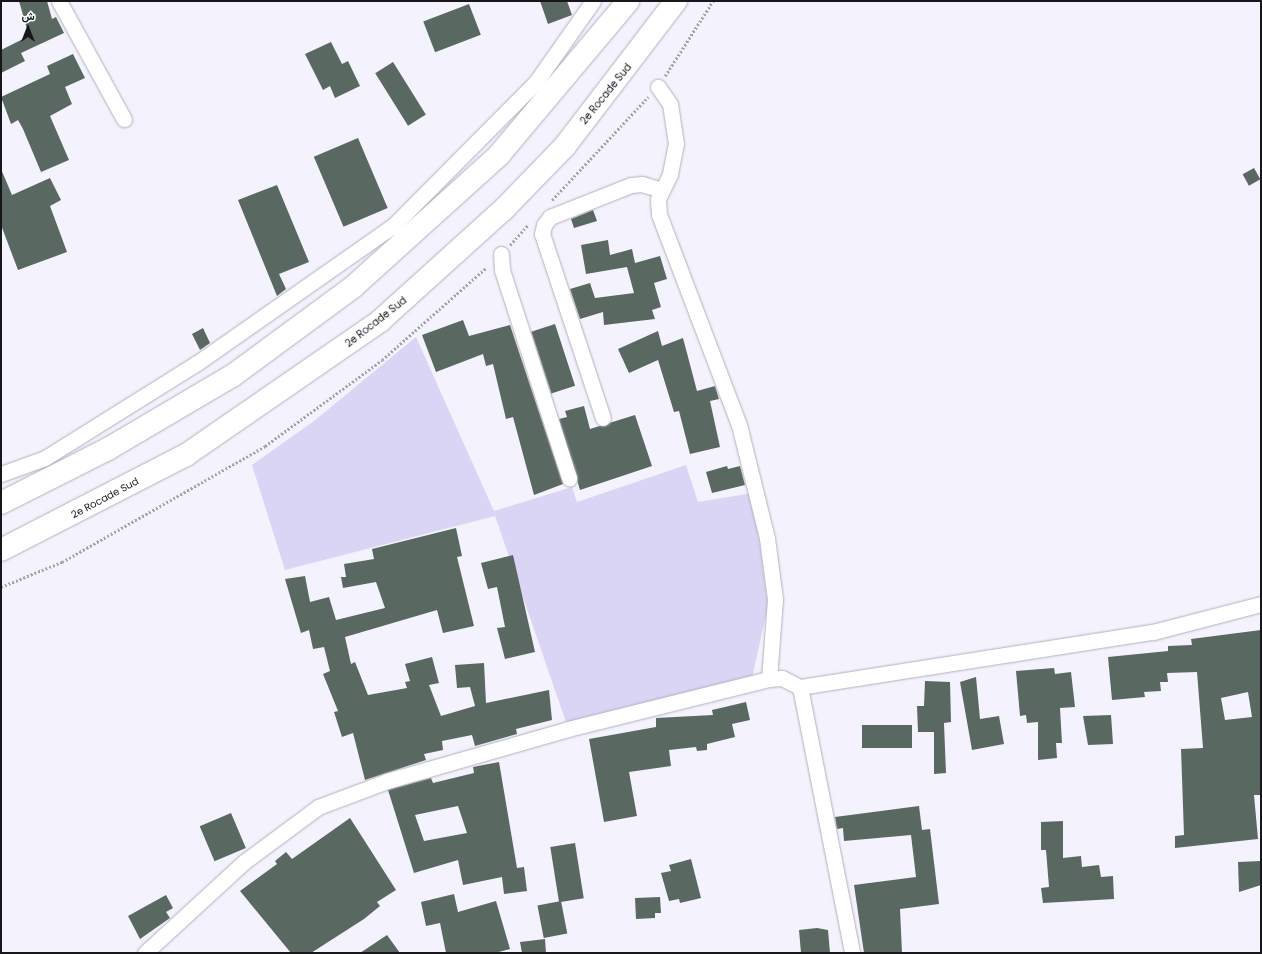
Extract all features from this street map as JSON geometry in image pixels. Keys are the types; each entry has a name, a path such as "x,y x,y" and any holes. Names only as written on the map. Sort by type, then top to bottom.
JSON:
{"highway":[{"path":"1,503 108,449 232,376 354,287 499,155 628,1"},
{"name":"2e Rocade Sud","path":"1,550 186,455 380,321 492,220 565,146 676,1"}],"street":[{"path":"59,1 124,119"},
{"path":"1,474 45,458 196,363 393,226 536,82 593,1"},
{"path":"658,87 670,104 676,144 658,199 665,235 739,424 758,491 775,599 769,679"},
{"path":"603,418 542,234 544,225 550,217 631,185 642,184 662,190"},
{"path":"501,254 502,270 570,478"},
{"path":"145,953 244,862 318,807 387,782 553,733 769,679 782,678 800,687 1153,632 1261,604"},
{"path":"800,687 852,953"}],"path":[{"path":"709,1 712,4"}],"shaded area":[{"path":"416,337 494,511 572,487 577,502 686,465 698,502 753,493 768,606 752,678 567,725 495,516 285,570 252,465 314,421"}],"building":[{"path":"19,1 47,1 52,19 56,17 64,33 21,53 25,61 1,73 1,50 29,36"},
{"path":"540,1 567,1 572,15 548,24"},
{"path":"469,4 481,35 435,52 423,22"},
{"path":"331,42 342,64 348,61 360,86 335,98 330,86 323,90 305,54"},
{"path":"73,54 85,78 65,87 72,104 50,116 69,160 41,172 23,129 18,120 11,124 1,97 50,74 47,66"},
{"path":"393,62 426,115 408,126 375,73"},
{"path":"358,138 388,208 344,227 314,157"},
{"path":"1254,168 1260,179 1249,186 1243,174"},
{"path":"1,169 12,195 50,178 61,200 50,206 67,252 18,270 1,225"},
{"path":"277,185 309,262 279,274 286,289 277,296 238,200"},
{"path":"593,210 597,221 574,228 571,219"},
{"path":"608,240 610,255 632,249 635,263 660,256 667,279 654,283 661,307 652,310 655,319 604,325 603,312 580,319 570,289 590,283 595,298 634,293 627,267 586,274 581,245"},
{"path":"463,320 469,336 510,325 563,484 534,495 513,417 506,419 493,364 486,366 483,354 436,372 422,335"},
{"path":"555,324 575,386 551,394 531,332"},
{"path":"203,328 210,343 200,350 192,334"},
{"path":"658,331 662,346 683,338 697,391 715,386 719,399 710,401 720,447 690,454 679,411 674,412 658,360 629,373 618,349"},
{"path":"584,406 590,429 635,415 652,466 580,490 559,419 567,417 565,411"},
{"path":"727,466 728,469 740,466 745,485 712,493 706,472"},
{"path":"456,528 462,556 457,557 474,626 443,633 437,610 345,637 351,664 355,662 368,695 407,688 405,682 410,681 405,664 432,657 439,683 429,685 441,716 475,706 470,687 457,688 455,665 484,663 486,703 549,690 552,720 516,729 517,734 475,746 472,735 442,741 443,750 424,754 426,760 365,780 353,733 342,737 334,712 338,711 323,674 330,671 324,647 313,649 309,630 301,633 285,579 305,576 310,602 329,597 336,620 385,608 376,582 343,588 341,577 346,577 344,564 374,559 372,549"},
{"path":"513,555 535,652 505,659 497,628 505,627 497,587 488,589 481,563"},
{"path":"1261,630 1261,795 1254,795 1258,839 1175,848 1175,836 1184,835 1181,749 1203,748 1197,672 1167,673 1168,682 1160,682 1161,691 1144,692 1145,697 1112,700 1108,657 1168,651 1168,646 1192,645 1191,639","holes":["1248,692 1252,717 1225,720 1221,698"]},
{"path":"1054,668 1055,674 1071,672 1075,707 1060,708 1062,743 1056,743 1057,758 1038,760 1038,722 1027,723 1026,715 1020,716 1016,671"},
{"path":"976,677 980,719 999,716 1004,744 972,750 960,682"},
{"path":"925,681 950,682 951,722 944,723 946,773 934,774 934,732 918,732 917,706 924,706"},
{"path":"746,702 750,720 732,724 735,737 707,744 707,750 697,751 696,747 669,750 671,766 629,772 637,816 604,822 589,739 656,727 656,718 713,715 712,710"},
{"path":"1111,715 1113,744 1088,745 1083,716"},
{"path":"862,725 912,725 912,748 862,748"},
{"path":"499,762 517,868 524,867 527,891 504,894 502,877 463,885 458,860 414,873 388,790 431,778 433,783 474,773 473,767","holes":["458,806 467,833 424,841 415,815"]},
{"path":"919,806 922,830 930,829 939,904 900,909 902,953 864,953 854,885 916,877 911,835 844,841 843,828 837,829 835,817"},
{"path":"231,813 246,848 215,861 200,826"},
{"path":"350,818 396,890 377,902 380,906 364,919 311,953 291,953 240,891 277,864 275,861 286,852 292,859"},
{"path":"1063,821 1063,858 1081,856 1082,867 1099,865 1101,877 1113,876 1114,899 1043,903 1041,888 1049,887 1046,850 1041,850 1041,822"},
{"path":"575,843 584,898 559,902 550,847"},
{"path":"691,859 701,898 680,903 679,899 669,901 661,873 671,871 669,865"},
{"path":"1261,861 1261,885 1239,892 1238,862"},
{"path":"454,894 458,912 496,901 510,949 495,953 446,953 440,923 426,926 421,902"},
{"path":"166,895 173,908 166,912 170,918 140,939 128,916"},
{"path":"660,897 661,913 655,913 655,918 636,919 635,898"},
{"path":"561,901 567,933 544,938 537,906"},
{"path":"817,928 828,930 830,953 801,953 799,930"},
{"path":"387,935 400,953 360,953"},
{"path":"545,939 546,953 522,953 520,942"}]}
